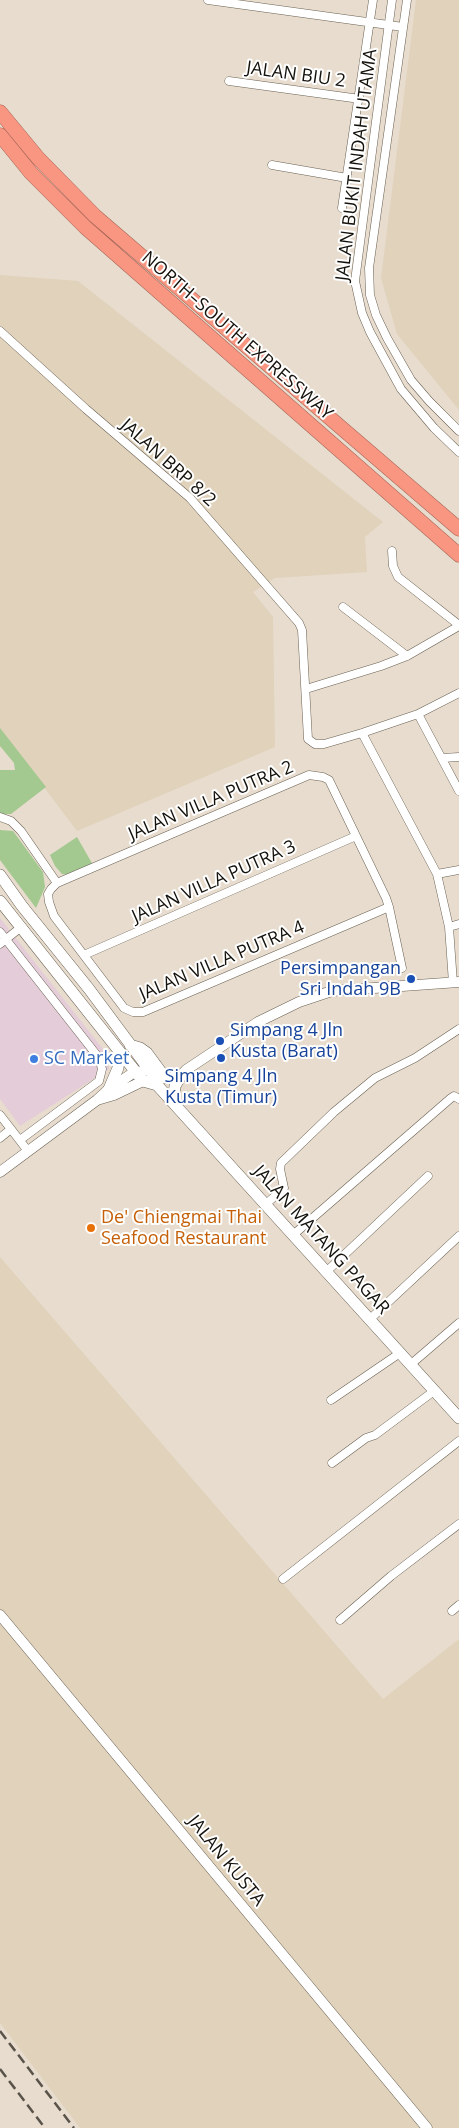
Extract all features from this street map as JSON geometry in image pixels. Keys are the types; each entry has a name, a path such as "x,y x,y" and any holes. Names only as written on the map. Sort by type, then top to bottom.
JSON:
{"highway":[{"name":"NORTH–SOUTH EXPRESSWAY","path":"0,112 38,158 95,216 459,529"},
{"name":"NORTH–SOUTH EXPRESSWAY","path":"0,135 31,173 85,227 459,555"}],"main road":[{"path":"0,875 22,906 89,989 125,1048"},
{"path":"0,901 83,1007 125,1048 150,1077"},
{"path":"83,1007 82,990 89,989"},
{"path":"125,1048 140,1048 147,1053 150,1077"},
{"path":"109,1089 125,1048"},
{"path":"173,1102 175,1086 184,1073"},
{"name":"JALAN MATANG PAGAR","path":"150,1077 459,1418"}],"street":[{"path":"208,0 403,27"},
{"path":"342,208 360,99 373,0"},
{"name":"JALAN BUKIT INDAH UTAMA","path":"392,0 355,282 362,313 370,332 401,389 434,428 459,452"},
{"name":"JALAN BUKIT INDAH UTAMA","path":"407,0 369,268 370,294 376,315 410,380 429,402 459,431"},
{"name":"JALAN BIU 2","path":"229,81 360,99"},
{"path":"272,165 347,178"},
{"name":"JALAN BRP 8/2","path":"0,331 86,410 190,498 302,630 306,688"},
{"path":"392,551 398,577 459,625 407,656 381,666 306,688 308,739 315,744 324,744 418,714 457,696"},
{"path":"343,607 407,656"},
{"path":"418,714 459,791"},
{"path":"0,1172 109,1089 150,1077 184,1073 258,1022 299,1002 332,991 456,983 449,928 437,874 362,733"},
{"path":"442,758 459,757"},
{"name":"JALAN VILLA PUTRA 2","path":"57,883 310,776 323,776 329,780 389,907 402,968"},
{"path":"0,817 11,821 22,831 57,883"},
{"path":"0,824 11,821"},
{"name":"JALAN VILLA PUTRA 3","path":"84,955 356,836"},
{"path":"437,874 459,870"},
{"name":"JALAN VILLA PUTRA 4","path":"57,883 51,888 48,902 54,916 124,1008 133,1012 142,1012 389,907"},
{"path":"449,928 459,924"},
{"path":"3,941 20,928"},
{"path":"0,932 3,941 99,1058 102,1069 99,1081 20,1140"},
{"path":"266,1204 284,1188 280,1169 281,1163 334,1112 375,1078 415,1058 459,1029"},
{"path":"97,1100 114,1095 150,1077"},
{"path":"293,1235 451,1098 454,1096 459,1099"},
{"path":"0,1115 28,1151"},
{"path":"42,1123 51,1134"},
{"path":"0,1138 11,1129"},
{"path":"326,1272 428,1176"},
{"path":"369,1320 459,1236"},
{"path":"410,1365 459,1323"},
{"path":"330,1400 400,1353"},
{"path":"332,1463 366,1438 375,1436 434,1391"},
{"path":"283,1579 459,1441"},
{"path":"340,1620 391,1576 459,1524"},
{"path":"452,1611 459,1606"},
{"name":"JALAN KUSTA","path":"0,1615 427,2128"}],"shaded area":[{"path":"416,0 459,0 459,410 397,334 381,278"},
{"path":"0,275 78,281 383,522 365,537 367,572 275,578 253,592 273,617 275,747 77,831 0,729"},
{"path":"0,918 106,1053 109,1069 20,1126 0,1099"},
{"path":"0,1257 383,1699 459,1639 459,2128 80,2128 0,2023"}],"green space":[{"path":"0,728 46,787 11,814 0,814 0,770 15,770 14,763 0,746"},
{"path":"0,830 13,831 43,872 45,887 36,908 0,860"},
{"path":"77,837 93,865 72,875 62,874 55,866 50,855"}],"railway":[{"path":"0,2031 74,2128"},
{"path":"0,2069 45,2128"}],"place":[{"name":"Persimpangan Sri Indah 9B","path":"411,979"},
{"name":"Simpang 4 Jln Kusta (Barat)","path":"220,1041"},
{"name":"Simpang 4 Jln Kusta (Timur)","path":"221,1058"},
{"name":"SC Market","path":"34,1059"},
{"name":"De' Chiengmai Thai Seafood Restaurant","path":"91,1228"}]}
